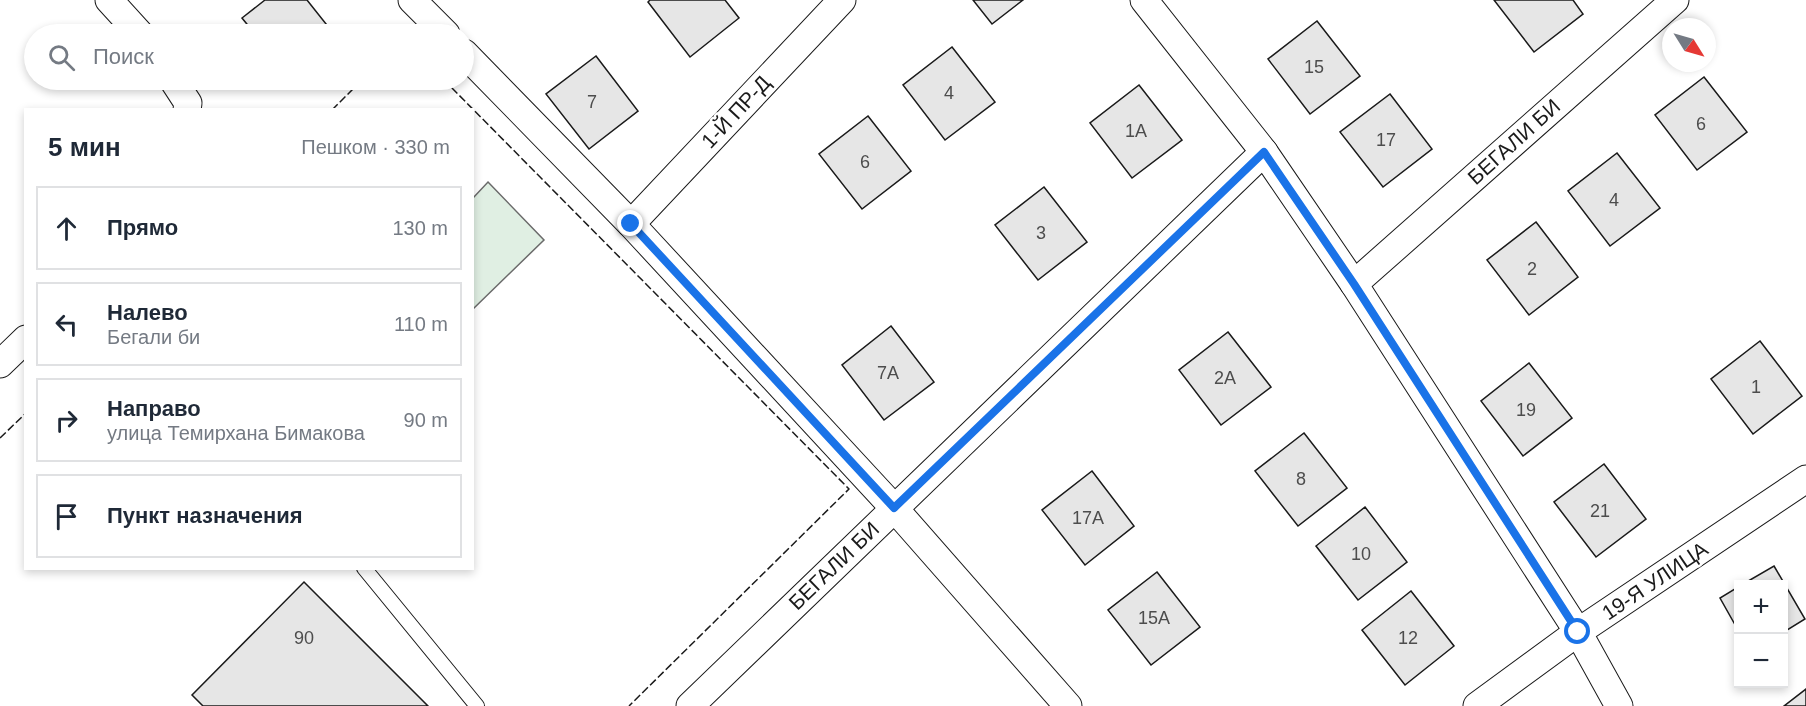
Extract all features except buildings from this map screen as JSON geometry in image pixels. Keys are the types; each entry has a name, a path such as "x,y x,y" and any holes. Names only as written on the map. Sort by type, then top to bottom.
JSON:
{"street":[{"path":"109,0 131,24"},
{"path":"412,0 436,24"},
{"name":"1-Й ПР-Д","path":"631,224 842,0"},
{"path":"1144,0 1264,152 1354,284 1578,632 1619,706"},
{"name":"БЕГАЛИ БИ","path":"1354,284 1675,0"},
{"path":"474,62 631,224 894,508 1068,706"},
{"path":"180,90 188,103 188,108"},
{"name":"БЕГАЛИ БИ","path":"690,706 1264,152"},
{"path":"0,364 24,341"},
{"name":"19-Я УЛИЦА","path":"1477,706 1578,632 1806,479"}],"lane":[{"path":"366,570 477,706"}],"green space":[{"path":"488,182 544,240 474,308 474,197"}],"fence":[{"path":"334,108 352,90"},
{"path":"454,90 472,108"},
{"path":"474,110 849,489 629,706"},
{"path":"0,438 24,415"}],"route":[{"path":"631,224 894,508 1264,152 1354,284 1578,632"}]}
